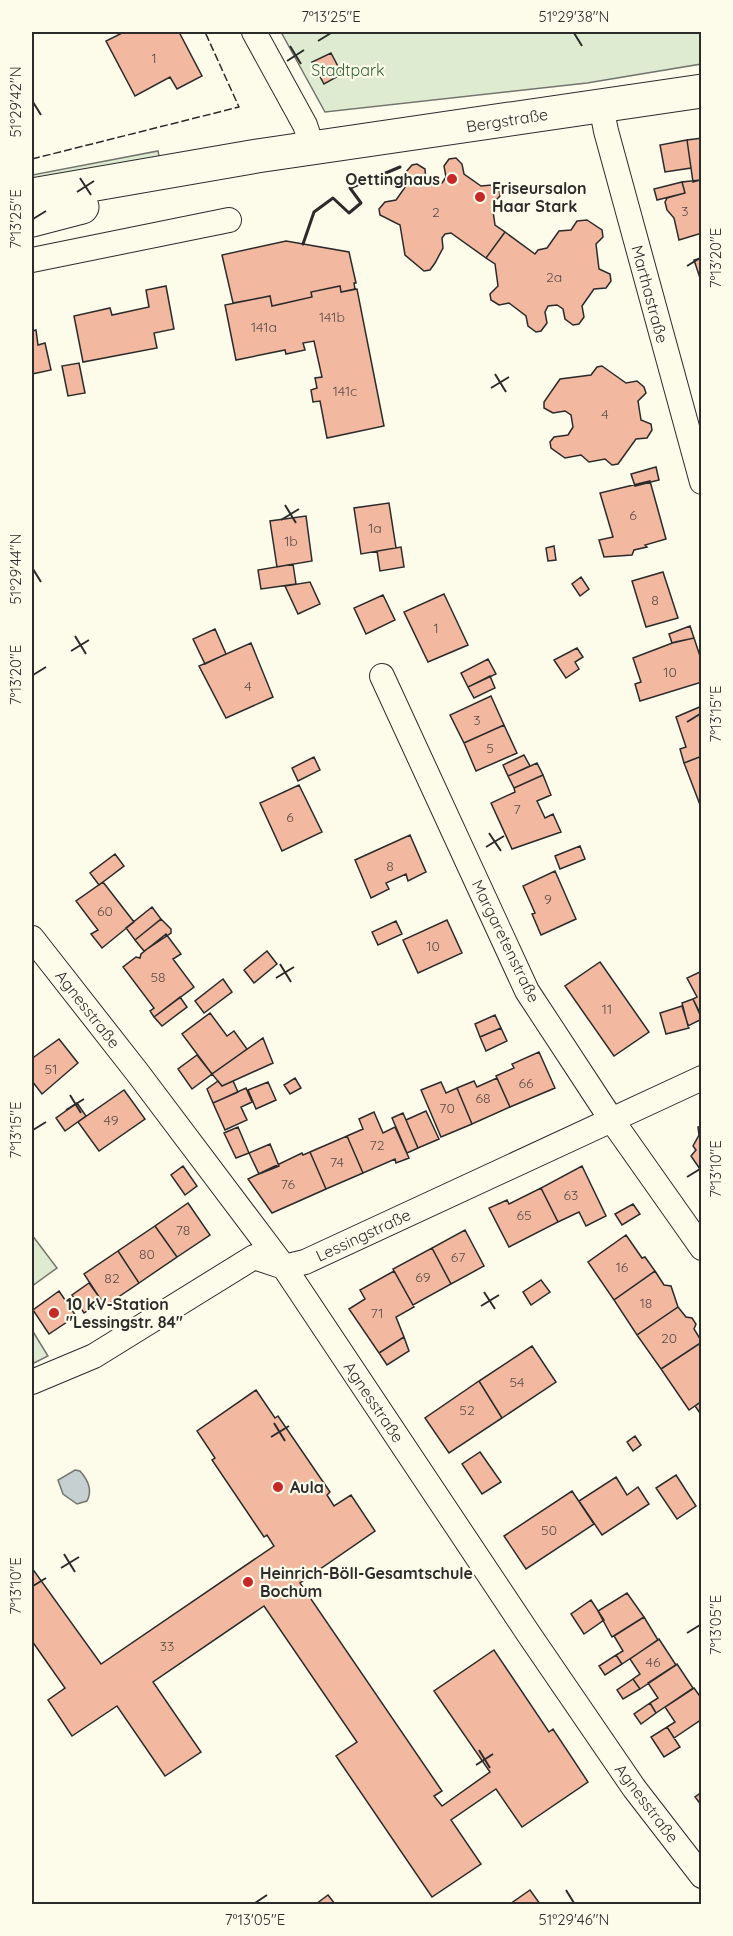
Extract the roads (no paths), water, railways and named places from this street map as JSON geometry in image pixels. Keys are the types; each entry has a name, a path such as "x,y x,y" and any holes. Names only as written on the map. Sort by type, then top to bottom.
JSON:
{"street":[{"path":"254,32 305,125 312,149"},
{"name":"Bergstraße","path":"32,195 257,156 702,91"},
{"name":"Marthastraße","path":"602,105 606,131 702,482"},
{"name":"Bergstraße","path":"32,220 47,214 262,174 312,149"},
{"path":"32,260 229,220"},
{"name":"Margaretenstraße","path":"382,676 527,991 611,1119 702,1248"},
{"name":"Agnesstraße","path":"32,938 138,1072 284,1267 594,1730 634,1788 702,1876"},
{"name":"Lessingstraße","path":"284,1267 305,1262 702,1078"},
{"path":"32,1382 94,1356 254,1257 284,1267"}],"place":[{"name":"Oettinghaus","path":"452,179"},
{"name":"Friseursalon Haar Stark","path":"480,197"},
{"name":"10 kV-Station \"Lessingstr. 84\"","path":"54,1313"},
{"name":"Aula","path":"278,1487"},
{"name":"Heinrich-Böll-Gesamtschule Bochum","path":"248,1582"}],"park label":[{"name":"Stadtpark","path":"348,70"}]}
